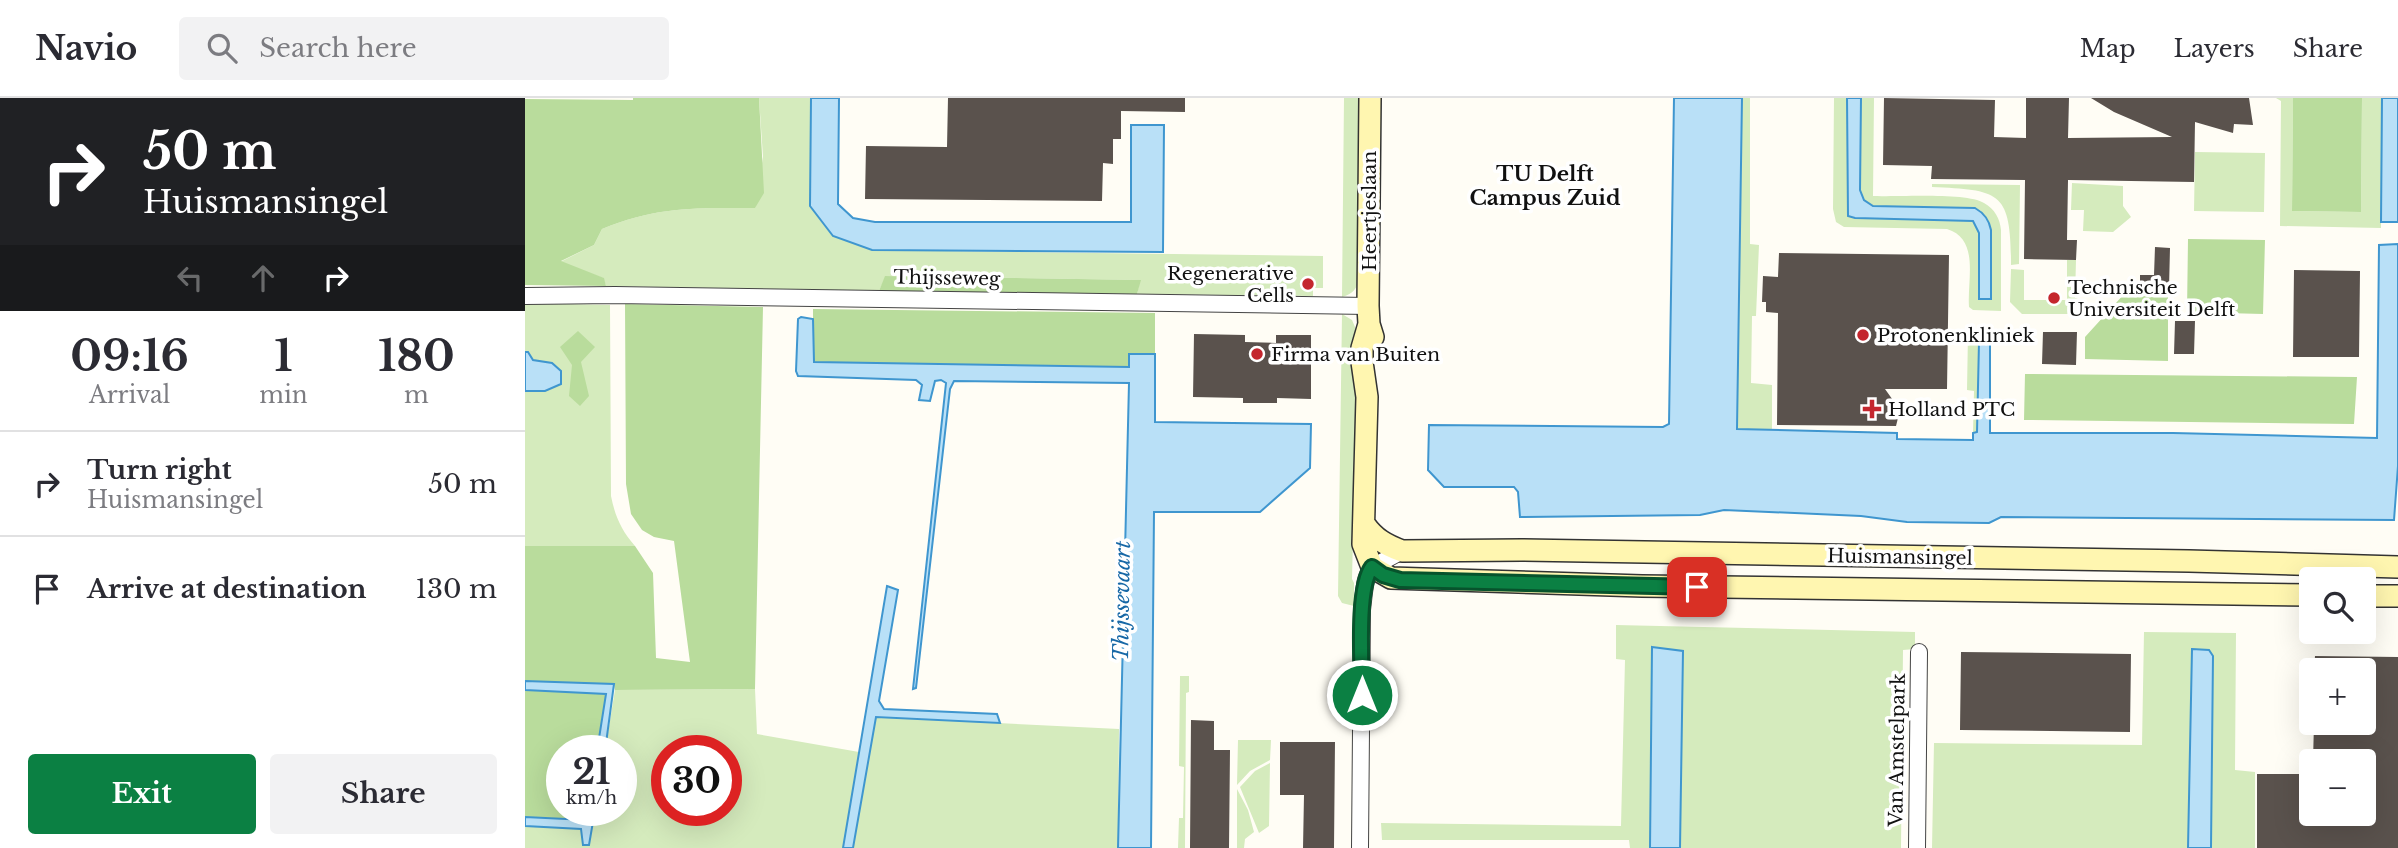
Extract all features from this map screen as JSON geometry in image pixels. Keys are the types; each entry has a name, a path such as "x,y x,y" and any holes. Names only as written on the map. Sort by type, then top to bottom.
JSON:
{"street":[{"name":"Heertjeslaan","path":"1370,98 1369,315 1362,362 1367,397 1363,544 1372,567"},
{"name":"Thijsseweg","path":"525,296 615,295 1369,315"},
{"path":"1365,525 1374,537 1402,551"},
{"name":"Huismansingel","path":"1402,551 1522,550 2398,567"},
{"path":"1360,848 1362,610 1366,577 1372,567 1402,551"},
{"name":"Huismansingel","path":"1372,567 1383,575 1400,580 2299,595"},
{"path":"2376,596 2398,596"},
{"name":"Van Amstelpark","path":"1917,848 1919,652"}],"green space":[{"path":"759,98 811,98 810,206 872,250 1323,256 1323,288 1313,288 1313,296 1137,294 1140,280 886,276 879,291 606,286 603,278 560,262 594,245 602,229 622,221 677,210 755,208 763,157"},
{"path":"759,98 764,193 755,208 677,210 622,221 602,229 594,245 561,261 604,278 606,286 525,285 525,99"},
{"path":"1344,98 1361,98 1359,278 1354,290 1342,297"},
{"path":"1742,98 1750,98 1750,244 1759,245 1756,316 1752,316 1751,383 1772,385 1772,429 1736,429"},
{"path":"1834,98 1847,98 1848,216 1973,221 1979,233 1979,298 1981,211 1975,208 1873,206 1864,200 1860,190 1861,98 1874,98 1873,196 1963,197 1991,208 1998,218 2001,230 2001,311 1973,310 1969,307 1970,262 1964,242 1957,234 1947,229 1844,227 1836,222 1833,209"},
{"path":"2276,98 2293,98 2292,211 2361,212 2362,98 2382,98 2381,228 2280,226 2281,101"},
{"path":"2293,98 2362,98 2361,212 2292,211"},
{"path":"2195,152 2265,153 2264,212 2194,211"},
{"path":"2072,183 2123,186 2123,206 2131,217 2113,232 2083,231 2084,210 2071,210"},
{"path":"1932,184 2020,185 2019,264 2011,265 2008,222 2004,209 1997,200 1973,190 1932,187"},
{"path":"2188,239 2265,240 2263,314 2187,312"},
{"path":"2067,260 2076,260 2075,298 2078,299 2070,314 2022,314 2010,302 2011,269 2024,270 2024,300 2067,300"},
{"path":"885,276 1141,280 1137,294 879,291"},
{"path":"2125,293 2168,294 2168,361 2085,359 2085,337"},
{"path":"525,303 610,305 611,496 619,522 635,546 525,546"},
{"path":"625,304 763,307 755,689 615,690 614,684 525,681 525,546 635,546 653,573 656,658 690,662 674,541 654,537 642,530 631,514 626,484"},
{"path":"813,309 1155,313 1155,354 1129,354 1129,367 813,362"},
{"path":"1342,314 1352,320 1358,334 1352,579 1354,606 1342,603 1338,596"},
{"path":"578,331 595,347 581,362 589,396 580,406 569,396 572,365 560,347"},
{"path":"1968,333 1984,333 1984,342 1979,342 1977,433 1973,433 1974,391 1967,390"},
{"path":"2025,374 2357,377 2354,424 2024,420"},
{"path":"1616,625 1915,632 1915,649 1903,650 1901,848 1680,848 1683,651 1653,647 1650,848 1630,848 1629,840 1382,840 1381,823 1621,826 1625,660 1616,659"},
{"path":"2144,632 2236,633 2235,770 2255,772 2255,848 2211,848 2213,656 2209,650 2192,649 2188,848 1932,848 1934,743 2142,745"},
{"path":"1180,676 1189,676 1189,692 1186,693 1185,848 1178,848 1179,818 1183,818 1184,767 1179,766"},
{"path":"755,689 757,734 859,752 843,848 525,848 525,826 581,829 589,845 592,826 637,826 637,735 608,735 615,690"},
{"path":"525,690 606,693 599,735 546,735 546,818 525,817"},
{"path":"876,717 1119,729 1118,848 853,848"},
{"path":"1238,740 1271,740 1270,760 1250,771 1237,785"},
{"path":"1270,763 1269,826 1259,833 1240,787 1255,771"},
{"path":"1237,789 1248,810 1254,832 1245,839 1244,848 1237,848"}],"water":[{"path":"811,98 839,98 838,204 853,218 875,222 1131,222 1131,125 1164,125 1163,252 872,250 833,236 810,206"},
{"path":"1674,98 1742,98 1737,429 1897,433 1897,439 1973,440 1973,433 1977,432 1979,342 1990,342 1990,433 2173,433 2377,438 2379,245 2398,244 2398,466 2394,520 2001,517 1989,523 1907,522 1861,516 1724,510 1700,515 1520,517 1518,492 1514,487 1444,487 1428,470 1429,425 1663,427 1669,424"},
{"path":"1847,98 1861,98 1860,190 1864,200 1873,206 1975,208 1981,212 1991,230 1991,299 1979,299 1979,233 1973,221 1848,216"},
{"path":"2382,98 2398,98 2398,222 2381,222"},
{"path":"798,319 813,319 814,362 1129,367 1129,354 1155,354 1155,422 1311,424 1310,468 1260,512 1154,512 1151,848 1118,848 1129,383 954,381 950,389 916,688 913,689 946,383 935,381 930,401 919,400 922,385 916,380 798,376"},
{"path":"525,352 528,352 533,360 552,363 561,371 561,384 545,391 525,391"},
{"path":"887,586 898,590 879,701 884,709 997,714 1000,723 876,717 853,848 843,848"},
{"path":"1652,647 1683,651 1680,848 1650,848"},
{"path":"2192,649 2209,650 2213,656 2211,848 2188,848"},
{"path":"525,681 614,684 607,735 600,735 606,694 525,690"},
{"path":"525,817 546,818 546,826 592,826 589,845 583,845 581,829 525,826"}],"building":[{"path":"948,98 1185,98 1185,112 1121,111 1121,139 1113,139 1113,164 1103,163 1102,201 865,199 866,146 947,147"},
{"path":"1884,98 1995,100 1994,137 2026,138 2026,98 2069,98 2068,138 2172,137 2114,112 2091,98 2249,98 2253,125 2234,124 2233,133 2195,122 2194,182 2068,180 2067,240 2077,240 2076,260 2024,259 2025,180 1931,179 1932,166 1883,165"},
{"path":"2155,247 2170,248 2169,289 2140,289 2140,275 2154,275"},
{"name":"Protonenkliniek","path":"1779,253 1949,255 1947,389 1885,389 1900,410 1896,426 1777,425 1778,313 1766,312 1766,302 1762,302 1763,276 1778,277"},
{"path":"2294,270 2360,271 2359,357 2293,357"},
{"path":"2175,321 2195,321 2194,354 2174,354"},
{"path":"2043,332 2077,332 2076,365 2042,364"},
{"path":"1194,334 1245,335 1245,342 1276,343 1276,335 1311,335 1311,399 1277,398 1277,403 1243,403 1243,398 1193,397"},
{"path":"1961,652 2131,654 2130,732 1960,730"},
{"path":"2398,657 2398,848 2257,848 2257,774 2299,774 2299,826 2376,826 2376,749 2313,749 2314,735 2376,735 2376,658 2315,658"},
{"path":"1191,720 1214,721 1214,750 1230,750 1229,848 1190,848"},
{"path":"1280,742 1335,742 1334,848 1303,848 1304,795 1280,795"}],"place":[{"name":"Regenerative Cells","path":"1308,284"},
{"name":"Technische Universiteit Delft","path":"2054,298"},
{"name":"Protonenkliniek","path":"1863,335"},
{"name":"Firma van Buiten","path":"1257,354"},
{"name":"Holland PTC","path":"1872,409"}],"district":[{"name":"TU Delft Campus Zuid","path":"1545,186"}],"route":[{"path":"1362,695 1362,610 1366,577 1372,567 1383,575 1400,580 1697,587"}],"water label":[{"name":"Thijssevaart","path":"1122,601"}]}
